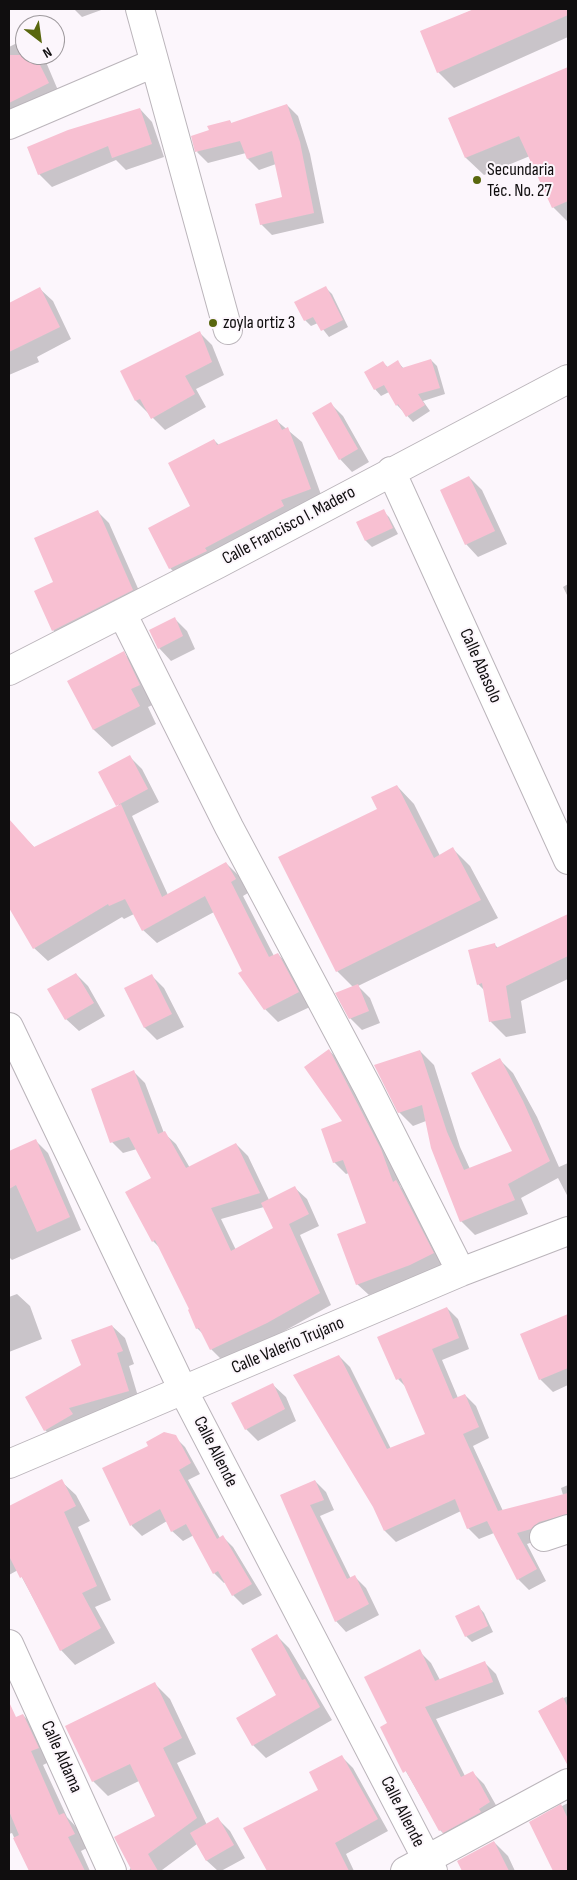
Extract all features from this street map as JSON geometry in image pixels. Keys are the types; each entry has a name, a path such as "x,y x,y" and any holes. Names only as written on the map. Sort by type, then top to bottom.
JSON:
{"street":[{"path":"140,9 228,330"},
{"path":"9,125 154,63"},
{"name":"Calle Francisco I. Madero","path":"9,671 568,379"},
{"name":"Calle Abasolo","path":"391,471 568,860"},
{"path":"122,613 229,827 368,1088 462,1272"},
{"name":"Calle Allende","path":"9,1028 183,1390 422,1867"},
{"name":"Calle Valerio Trujano","path":"9,1464 462,1272 568,1232"},
{"name":"Calle Aldama","path":"9,1644 112,1871"},
{"path":"422,1867 568,1783"}],"building":[{"path":"474,9 568,9 568,15 437,73 420,31"},
{"path":"9,55 15,55 15,65 40,65 49,83 9,103"},
{"path":"568,67 568,201 552,208 519,136 465,158 448,118"},
{"path":"287,104 300,142 314,213 260,225 255,204 282,197 272,151 247,159 240,141 195,152 191,136 209,130 207,126 230,120 231,123"},
{"path":"140,108 152,144 112,158 108,146 38,175 27,147 68,130"},
{"path":"326,286 343,320 321,331 313,317 304,321 294,302"},
{"path":"40,287 60,327 9,352 9,303"},
{"path":"200,331 212,362 185,376 195,394 151,419 140,399 135,401 120,371"},
{"path":"431,359 440,388 418,394 425,405 406,417 398,404 396,406 384,385 374,390 364,372 383,361 387,367 398,360 402,368"},
{"path":"331,402 358,449 339,460 312,413"},
{"path":"277,419 282,430 288,427 311,489 281,500 284,506 205,548 207,551 169,569 148,528 190,506 168,463 214,439 217,445"},
{"path":"469,476 495,531 465,545 440,490"},
{"path":"384,509 393,528 365,541 356,522"},
{"path":"98,510 133,590 52,631 34,591 53,582 34,538"},
{"path":"175,617 183,636 158,649 149,630"},
{"path":"124,651 140,685 131,689 140,706 93,730 67,681"},
{"path":"130,755 148,789 116,806 98,772"},
{"path":"397,785 434,858 453,847 481,900 336,972 278,857 377,809 371,797"},
{"path":"121,804 162,897 226,862 236,879 231,882 269,957 278,953 299,992 264,1010 238,973 242,971 205,896 142,931 125,899 109,906 108,904 33,949 9,908 9,819 34,847"},
{"path":"568,914 568,956 506,986 511,1018 489,1022 482,983 477,985 468,950 495,943 496,948"},
{"path":"76,973 94,1003 65,1020 47,989"},
{"path":"152,974 172,1014 144,1028 124,988"},
{"path":"358,984 369,1011 349,1019 335,993"},
{"path":"329,1049 381,1149 393,1182 396,1180 434,1253 410,1265 356,1285 337,1234 366,1223 343,1160 333,1163 321,1129 342,1121 304,1067"},
{"path":"420,1050 447,1132 464,1170 512,1151 471,1073 500,1058 523,1101 550,1161 508,1184 515,1200 460,1222 431,1148 422,1105 398,1113 374,1065"},
{"path":"134,1070 158,1134 165,1131 186,1168 236,1143 260,1193 211,1208 231,1251 273,1228 261,1203 295,1186 309,1214 289,1224 320,1293 267,1323 210,1350 199,1328 196,1329 189,1309 155,1240 152,1242 125,1192 151,1178 129,1137 110,1143 91,1089"},
{"path":"36,1139 70,1217 37,1232 16,1185 9,1189 9,1151"},
{"path":"447,1307 459,1338 432,1349 453,1399 465,1394 479,1427 463,1434 498,1511 568,1493 568,1514 539,1522 531,1529 517,1533 537,1569 517,1580 487,1521 467,1529 455,1499 384,1531 373,1507 293,1375 339,1355 387,1449 425,1434 401,1378 396,1380 377,1337"},
{"path":"568,1314 568,1368 539,1380 520,1334"},
{"path":"112,1325 123,1351 117,1353 129,1391 69,1408 73,1414 44,1431 25,1397 81,1365 71,1340"},
{"path":"273,1383 285,1409 245,1430 231,1403"},
{"path":"164,1432 176,1435 191,1463 179,1470 217,1539 223,1535 252,1584 232,1596 218,1571 213,1574 186,1524 171,1532 160,1509 130,1526 102,1468 148,1446 146,1442"},
{"path":"62,1479 76,1506 64,1512 97,1586 82,1593 101,1628 60,1651 22,1577 20,1578 9,1556 9,1506"},
{"path":"315,1480 324,1500 310,1505 347,1579 355,1575 369,1604 335,1622 280,1495"},
{"path":"479,1605 488,1626 465,1637 455,1616"},
{"path":"277,1634 302,1680 305,1679 320,1707 252,1746 236,1718 276,1695 251,1649"},
{"path":"420,1649 435,1681 485,1661 493,1682 425,1707 461,1777 473,1771 490,1802 479,1809 481,1812 443,1833 441,1830 439,1831 406,1771 403,1773 380,1727 387,1723 364,1677"},
{"path":"155,1682 182,1738 163,1748 197,1818 148,1854 158,1871 132,1871 114,1837 155,1816 130,1764 92,1782 65,1726"},
{"path":"563,1697 568,1708 568,1766 538,1711"},
{"path":"9,1702 16,1717 23,1714 39,1748 31,1751 59,1815 64,1813 75,1834 68,1837 85,1871 29,1871 13,1838 19,1835 9,1811"},
{"path":"342,1755 378,1819 335,1843 349,1871 267,1871 243,1828 318,1790 309,1772"},
{"path":"561,1804 568,1819 568,1871 553,1871 529,1822"},
{"path":"218,1817 234,1845 206,1861 190,1833"},
{"path":"494,1841 509,1871 462,1871 457,1861"}],"place":[{"name":"Secundaria Téc. No. 27","path":"477,180"},
{"name":"zoyla ortiz 3","path":"213,323"}]}
